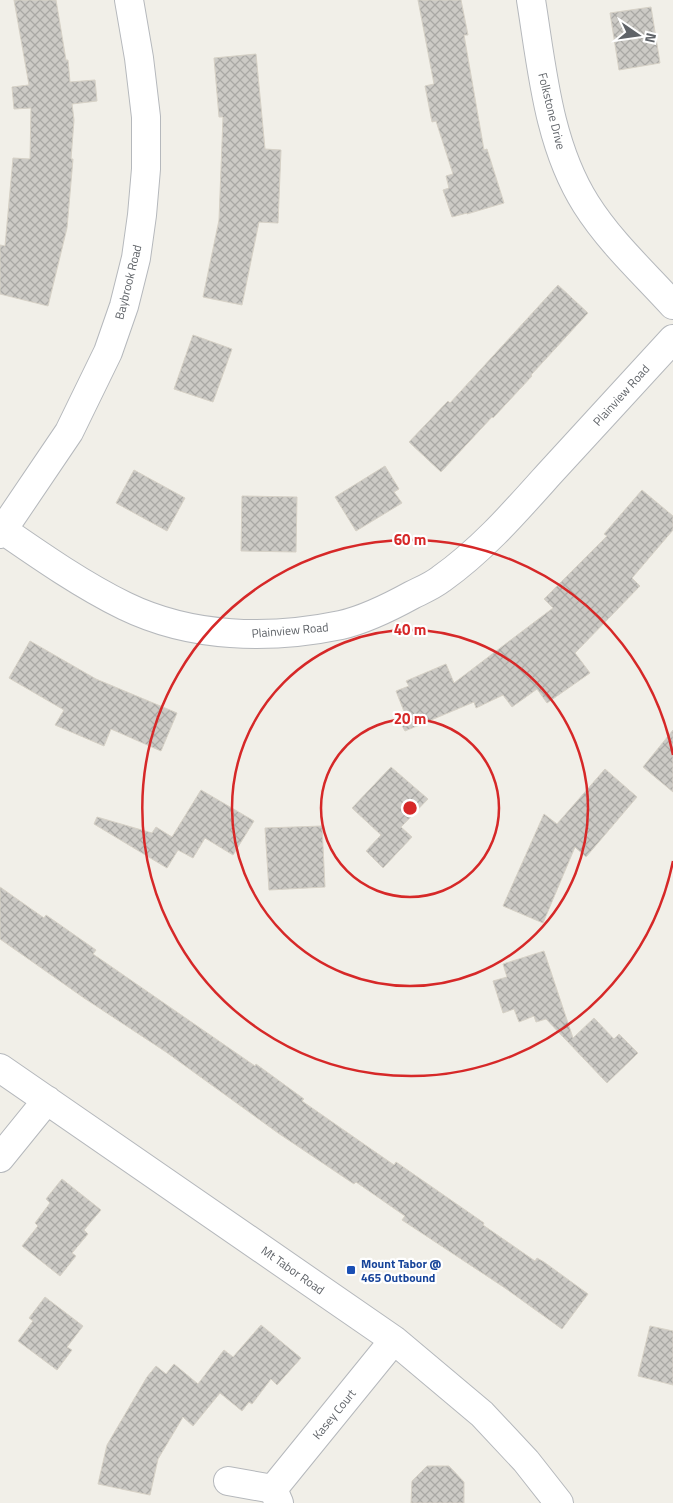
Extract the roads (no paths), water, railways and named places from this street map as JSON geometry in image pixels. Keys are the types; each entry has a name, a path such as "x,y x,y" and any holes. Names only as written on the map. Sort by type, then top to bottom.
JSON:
{"street":[{"name":"Baybrook Road","path":"1,531 69,432 108,352 124,306 136,258 146,169 146,117 139,58 129,0"},
{"name":"Folkstone Drive","path":"531,0 545,90 557,139 570,174 585,203 607,234 673,304"},
{"name":"Plainview Road","path":"1,531 109,597 166,622 202,631 242,634 296,632 342,624 393,606 440,580 475,552 505,523 673,339"},
{"name":"Mt Tabor Road","path":"0,1068 394,1340 482,1414 526,1461 559,1503"},
{"path":"0,1158 47,1100"},
{"name":"Kasey Court","path":"228,1481 276,1496 394,1340"}],"place":[{"name":"Mount Tabor @ 465 Outbound","path":"351,1270"}]}
